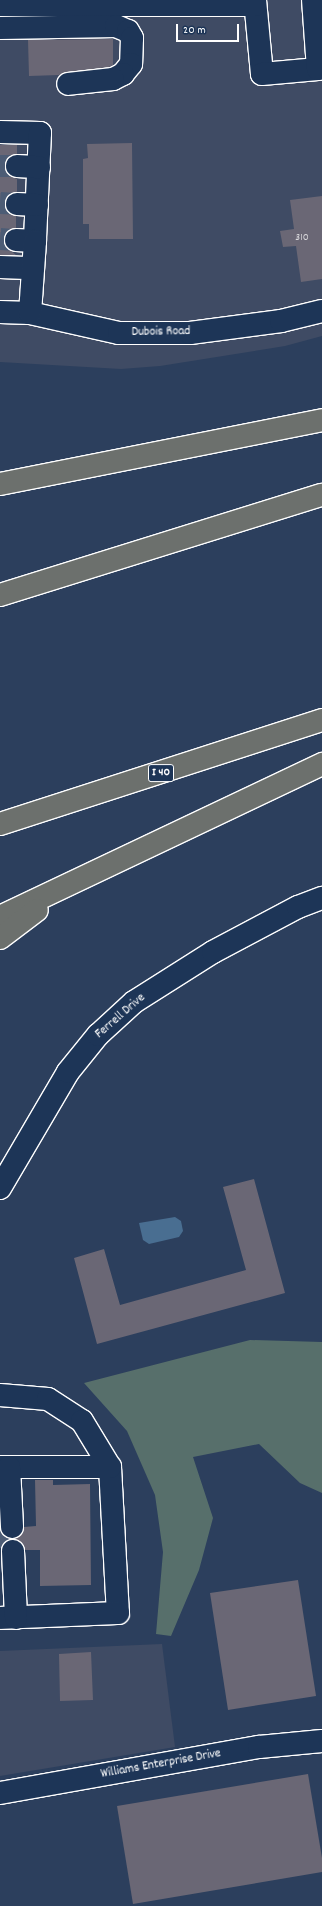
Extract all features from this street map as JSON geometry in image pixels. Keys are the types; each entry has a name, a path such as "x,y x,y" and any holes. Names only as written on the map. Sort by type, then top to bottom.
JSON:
{"highway":[{"path":"0,484 322,420"},
{"path":"0,595 322,495"},
{"name":"I 40","path":"0,824 322,720"},
{"path":"0,917 322,764"},
{"path":"0,938 23,919 103,868"}],"street":[{"path":"0,5 255,2 262,74 320,69 312,0"},
{"path":"0,28 116,26 128,31 132,38 131,64 123,74 113,79 68,84"},
{"path":"0,132 40,133 39,167 27,204 25,240 33,268 30,313"},
{"path":"17,166 39,167"},
{"path":"0,267 33,268"},
{"name":"Dubois Road","path":"0,312 30,313 119,333 190,333 281,321 322,311"},
{"name":"Ferrell Drive","path":"0,1188 68,1072 98,1035 134,1002 213,952 298,907 322,898"},
{"path":"0,1395 48,1399 82,1421 110,1467 118,1613 8,1618 7,1589 9,1561"},
{"path":"8,1517 5,1467 110,1467"},
{"name":"Williams Enterprise Drive","path":"0,1793 259,1747 322,1741"}],"shaded area":[{"path":"0,0 322,0 322,336 285,346 160,366 121,369 0,362"},
{"path":"175,1217 181,1221 183,1231 179,1237 149,1244 143,1240 139,1223"},
{"path":"162,1644 175,1747 0,1776 0,1651"}],"green space":[{"path":"250,1340 322,1342 322,1493 300,1483 259,1444 193,1457 213,1518 199,1570 171,1636 156,1634 163,1552 155,1495 127,1431 84,1383"}],"building":[{"path":"113,39 113,65 109,67 67,72 59,75 29,76 28,40"},
{"path":"132,143 133,239 89,239 89,224 83,224 83,159 88,158 87,144"},
{"path":"0,145 17,145 17,154 7,159 5,166 10,176 17,179 17,192 7,197 5,204 10,214 16,216 16,228 6,233 4,240 5,246 16,255 0,255"},
{"path":"322,196 322,279 301,282 296,246 283,247 280,231 294,229 290,200"},
{"path":"254,1179 285,1293 97,1344 74,1258 104,1249 120,1305 246,1270 223,1187"},
{"path":"35,1480 53,1480 53,1485 90,1484 91,1585 40,1586 40,1550 25,1550 23,1544 15,1539 23,1533 24,1527 36,1526"},
{"path":"298,1580 316,1696 228,1710 210,1593"},
{"path":"91,1652 93,1700 60,1701 59,1654"},
{"path":"308,1774 322,1858 322,1872 133,1904 117,1806"}],"tunnel":[{"path":"0,166 17,166"},
{"path":"0,203 17,204"},
{"path":"0,239 16,240"},
{"path":"0,1537 12,1537"}]}
